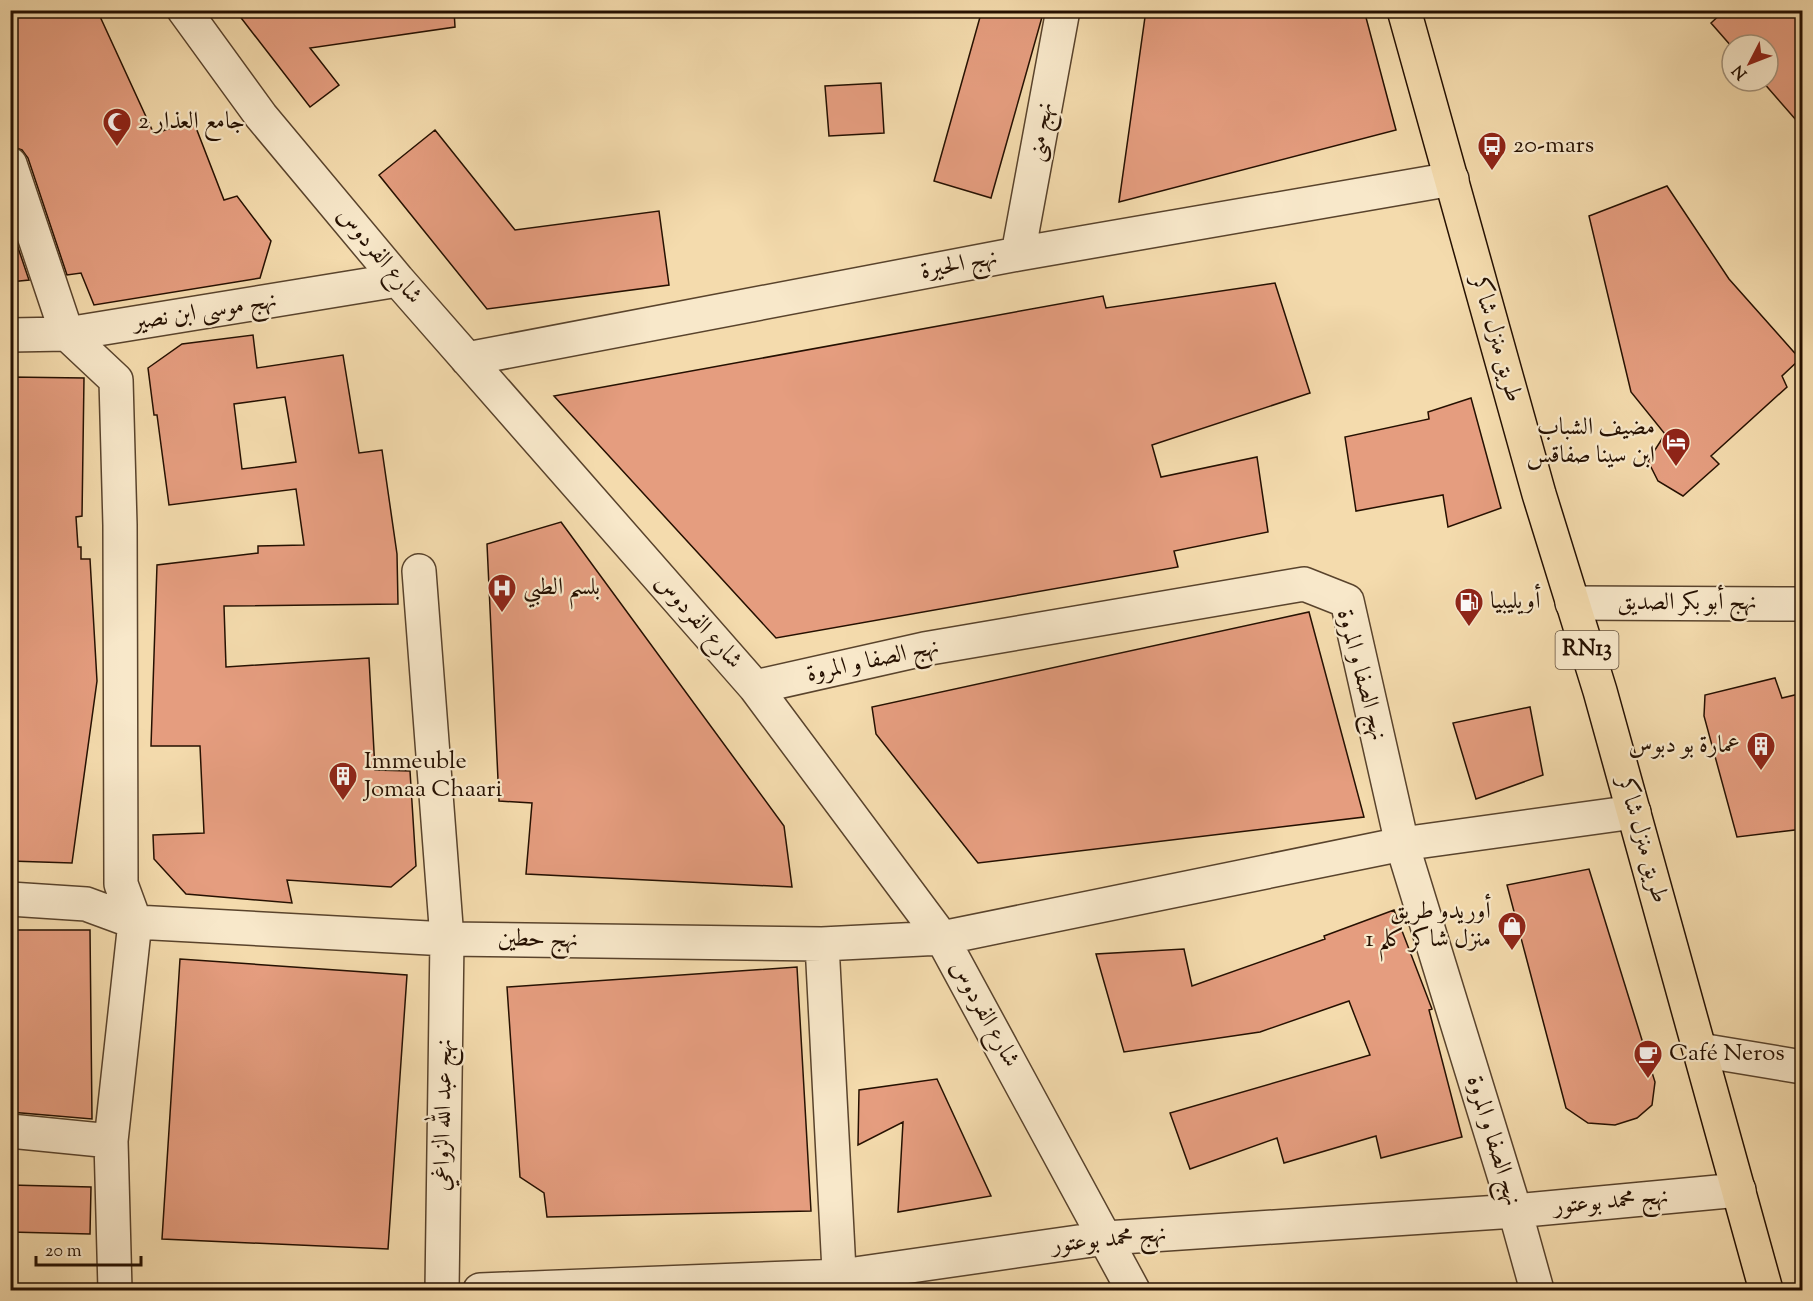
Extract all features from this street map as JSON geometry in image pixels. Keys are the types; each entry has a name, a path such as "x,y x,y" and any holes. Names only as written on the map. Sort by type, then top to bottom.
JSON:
{"main road":[{"name":"طريق منزل شاكر","path":"1404,10 1539,494 1634,812 1766,1290"}],"street":[{"name":"شارع الفردوس","path":"183,10 261,116 398,280 756,687 942,938 1134,1290"},
{"name":"نهج منى","path":"1018,254 1063,10"},
{"path":"10,164 67,334 116,380 120,525 121,884 135,922 111,1141 115,1290"},
{"name":"نهج الحيرة","path":"467,359 1018,254 1452,178"},
{"name":"نهج موسى ابن نصير","path":"10,335 67,334 398,280"},
{"name":"نهج عبد الله الزواغي","path":"419,571 447,939 442,1290"},
{"name":"نهج الصفا و المروة","path":"756,687 924,649 1304,584 1347,601 1402,844 1515,1211 1537,1290"},
{"name":"نهج أبو بكر الصديق","path":"1572,603 1803,604"},
{"name":"نهج حطين","path":"10,899 86,904 135,922 447,939 822,944 942,938 1402,844 1634,812"},
{"path":"822,944 840,1283"},
{"path":"1700,1050 1803,1067"},
{"path":"10,1131 111,1141"},
{"name":"نهج محمد بوعتور","path":"480,1290 840,1283 1106,1238 1515,1211 1739,1190"}],"building":[{"name":"جامع العذار 2","path":"10,10 97,10 154,134 193,120 224,200 237,196 271,241 260,278 94,305 81,273 67,275 28,158 22,150 10,146"},
{"path":"235,10 454,10 455,27 310,48 339,85 310,107"},
{"path":"982,10 1044,10 991,198 934,181"},
{"path":"1146,10 1364,10 1396,130 1119,202"},
{"path":"1725,10 1803,10 1803,128 1772,93 1780,93 1780,33 1720,33 1711,23"},
{"path":"881,83 884,133 829,136 825,86"},
{"path":"435,130 515,230 659,211 669,285 487,309 379,175"},
{"path":"1667,186 1729,279 1800,359 1782,376 1787,387 1711,456 1719,464 1683,496 1658,481 1648,461 1665,434 1631,392 1589,216"},
{"path":"10,224 29,280 10,282"},
{"path":"1275,283 1310,393 1152,445 1161,477 1257,457 1268,532 1174,551 1178,567 776,638 554,396 1103,296 1106,308"},
{"path":"253,335 257,368 343,355 359,453 382,450 397,554 398,604 224,606 226,667 369,658 375,770 410,771 416,866 391,887 287,880 292,903 186,894 154,859 153,835 204,833 200,746 151,746 157,565 258,553 258,546 304,545 296,489 169,505 148,368 182,344","holes":["285,397 296,462 242,469 234,404"]},
{"path":"10,377 84,378 82,516 76,517 81,559 90,559 97,681 72,863 10,861"},
{"path":"1471,398 1501,508 1448,527 1443,495 1356,511 1345,437 1429,419 1428,412"},
{"path":"561,522 784,826 792,887 526,874 532,803 499,801 487,544"},
{"path":"1309,612 1364,817 978,863 876,734 872,707"},
{"name":"عمارة بو دبوس","path":"1775,678 1782,698 1803,693 1803,829 1737,837 1704,716 1705,695"},
{"path":"1530,707 1543,775 1476,799 1453,723"},
{"path":"1589,869 1655,1082 1652,1105 1637,1118 1615,1125 1588,1123 1566,1108 1507,885"},
{"path":"1394,910 1432,1009 1429,1010 1462,1137 1381,1158 1376,1136 1284,1163 1277,1138 1190,1169 1170,1113 1370,1055 1349,1001 1260,1032 1124,1052 1096,954 1184,949 1192,986 1325,939 1324,936"},
{"path":"10,930 90,930 92,1119 10,1112"},
{"path":"180,959 407,975 388,1249 162,1239"},
{"path":"797,967 811,1211 547,1217 544,1193 520,1177 507,987"},
{"path":"937,1079 991,1196 898,1212 903,1122 858,1145 859,1090"},
{"path":"10,1185 91,1187 90,1234 10,1232"}],"place":[{"name":"جامع العذار 2","path":"117,148"},
{"name":"20-mars","path":"1492,172"},
{"name":"مضيف الشباب ابن سينا صفاقس","path":"1676,468"},
{"name":"بلسم الطبي","path":"502,614"},
{"name":"أويليبيا","path":"1469,628"},
{"name":"عمارة بو دبوس","path":"1761,772"},
{"name":"Immeuble Jomaa Chaari","path":"343,802"},
{"name":"أوريدو طريق منزل شاكر كلم 1","path":"1512,952"},
{"name":"Café Neros","path":"1648,1080"}]}
